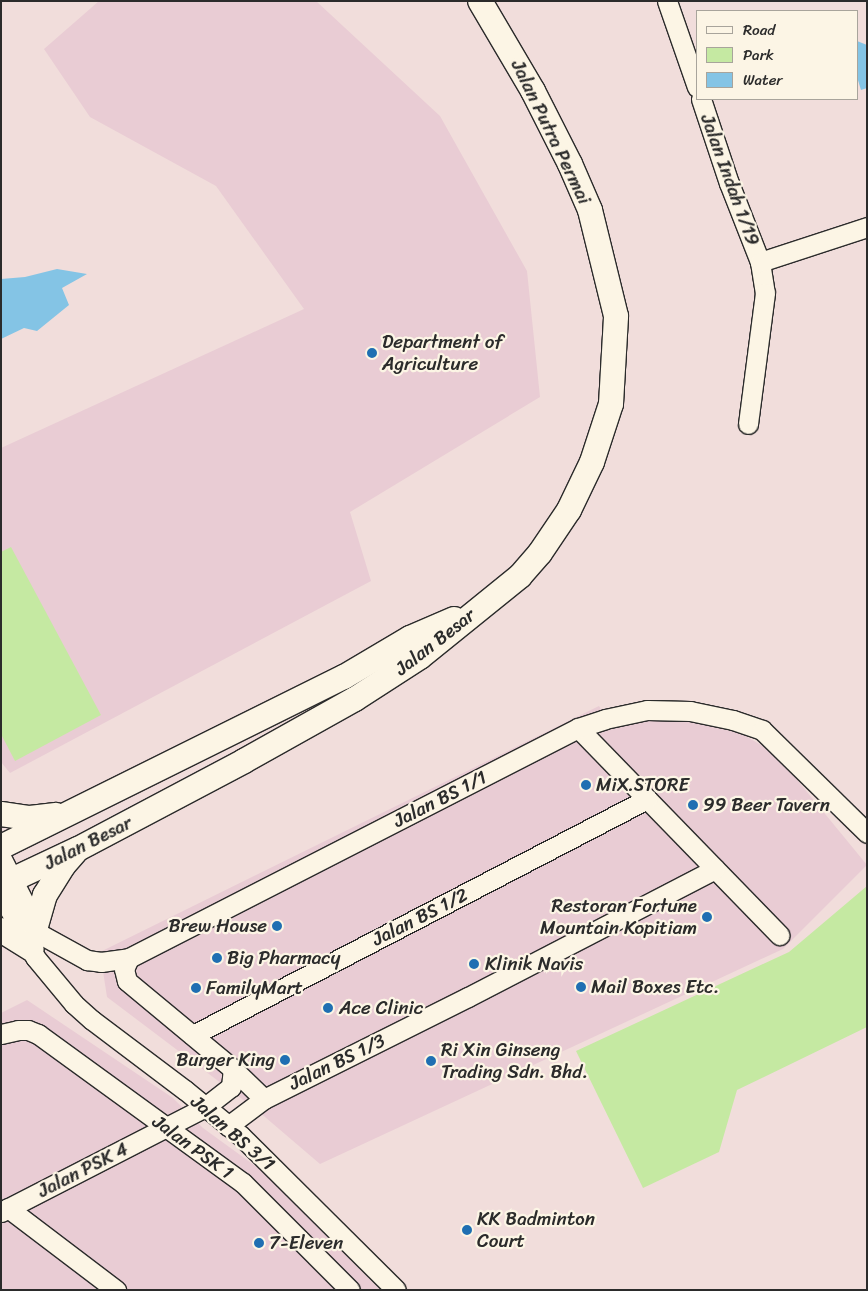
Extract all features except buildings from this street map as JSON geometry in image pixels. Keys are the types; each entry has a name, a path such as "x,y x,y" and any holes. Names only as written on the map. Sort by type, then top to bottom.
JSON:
{"main road":[{"name":"Jalan Putra Permai","path":"480,1 502,34 566,156 590,210 616,316 611,404 592,462 569,510 540,553 520,576 481,607"},
{"name":"Jalan Putra Permai","path":"492,1 502,34"},
{"name":"Jalan Besar","path":"1,846 72,813 163,765 344,677 410,638 481,607"},
{"name":"Jalan Besar","path":"5,886 244,761 355,698 420,657 481,607"},
{"path":"1,814 30,818 72,813"},
{"path":"1,930 36,936 45,895 63,866 78,849"}],"street":[{"path":"667,1 696,84"},
{"name":"Jalan Indah 1/19","path":"701,100 729,183 760,262 765,293 748,424"},
{"path":"760,262 867,228"},
{"name":"Jalan BS 1/1","path":"36,936 87,960 101,962 129,958 578,728 605,719 647,710 690,711 733,720 762,730 867,833"},
{"path":"578,728 779,935"},
{"name":"Jalan BS 1/2","path":"193,1035 647,799"},
{"name":"Jalan BS 3/1","path":"1,857 5,886 36,936 61,987 92,1020 228,1126 301,1194 396,1290"},
{"name":"Jalan BS 1/3","path":"228,1126 264,1099 715,869"},
{"path":"129,958 124,969 127,981 233,1069 264,1099"},
{"name":"Jalan PSK 1","path":"10,1032 28,1030 38,1034 243,1183 350,1290"},
{"name":"Jalan PSK 4","path":"5,1210 205,1107 231,1087 233,1069"},
{"path":"5,1210 116,1290"}],"shaded area":[{"name":"Department of Agriculture","path":"99,1 316,1 440,116 527,271 540,397 350,512 371,581 10,773 1,762 1,448 304,309 216,186 90,117 44,49"},
{"path":"599,706 610,724 658,719 696,722 742,734 775,753 867,865 783,949 320,1164 258,1111 107,997 100,952"},
{"path":"27,1000 173,1098 203,1128 261,1170 380,1290 1,1290 1,1013"}],"green space":[{"path":"11,547 101,715 15,761 1,734 1,552"},
{"path":"867,886 867,1027 737,1090 719,1152 643,1188 576,1051 789,952"}],"water":[{"path":"858,41 867,45 867,88 861,90 858,80"},
{"path":"57,269 87,274 62,288 69,305 37,331 24,328 1,339 1,279 25,277"}],"place":[{"name":"Department of Agriculture","path":"372,353"},
{"name":"MiX.STORE","path":"586,785"},
{"name":"99 Beer Tavern","path":"693,805"},
{"name":"Restoran Fortune Mountain Kopitiam","path":"707,917"},
{"name":"Brew House","path":"277,926"},
{"name":"Big Pharmacy","path":"217,958"},
{"name":"Klinik Navis","path":"474,964"},
{"name":"Mail Boxes Etc.","path":"581,987"},
{"name":"FamilyMart","path":"196,988"},
{"name":"Ace Clinic","path":"328,1008"},
{"name":"Burger King","path":"285,1060"},
{"name":"Ri Xin Ginseng Trading Sdn. Bhd.","path":"431,1061"},
{"name":"KK Badminton Court","path":"467,1230"},
{"name":"7-Eleven","path":"259,1243"}]}
